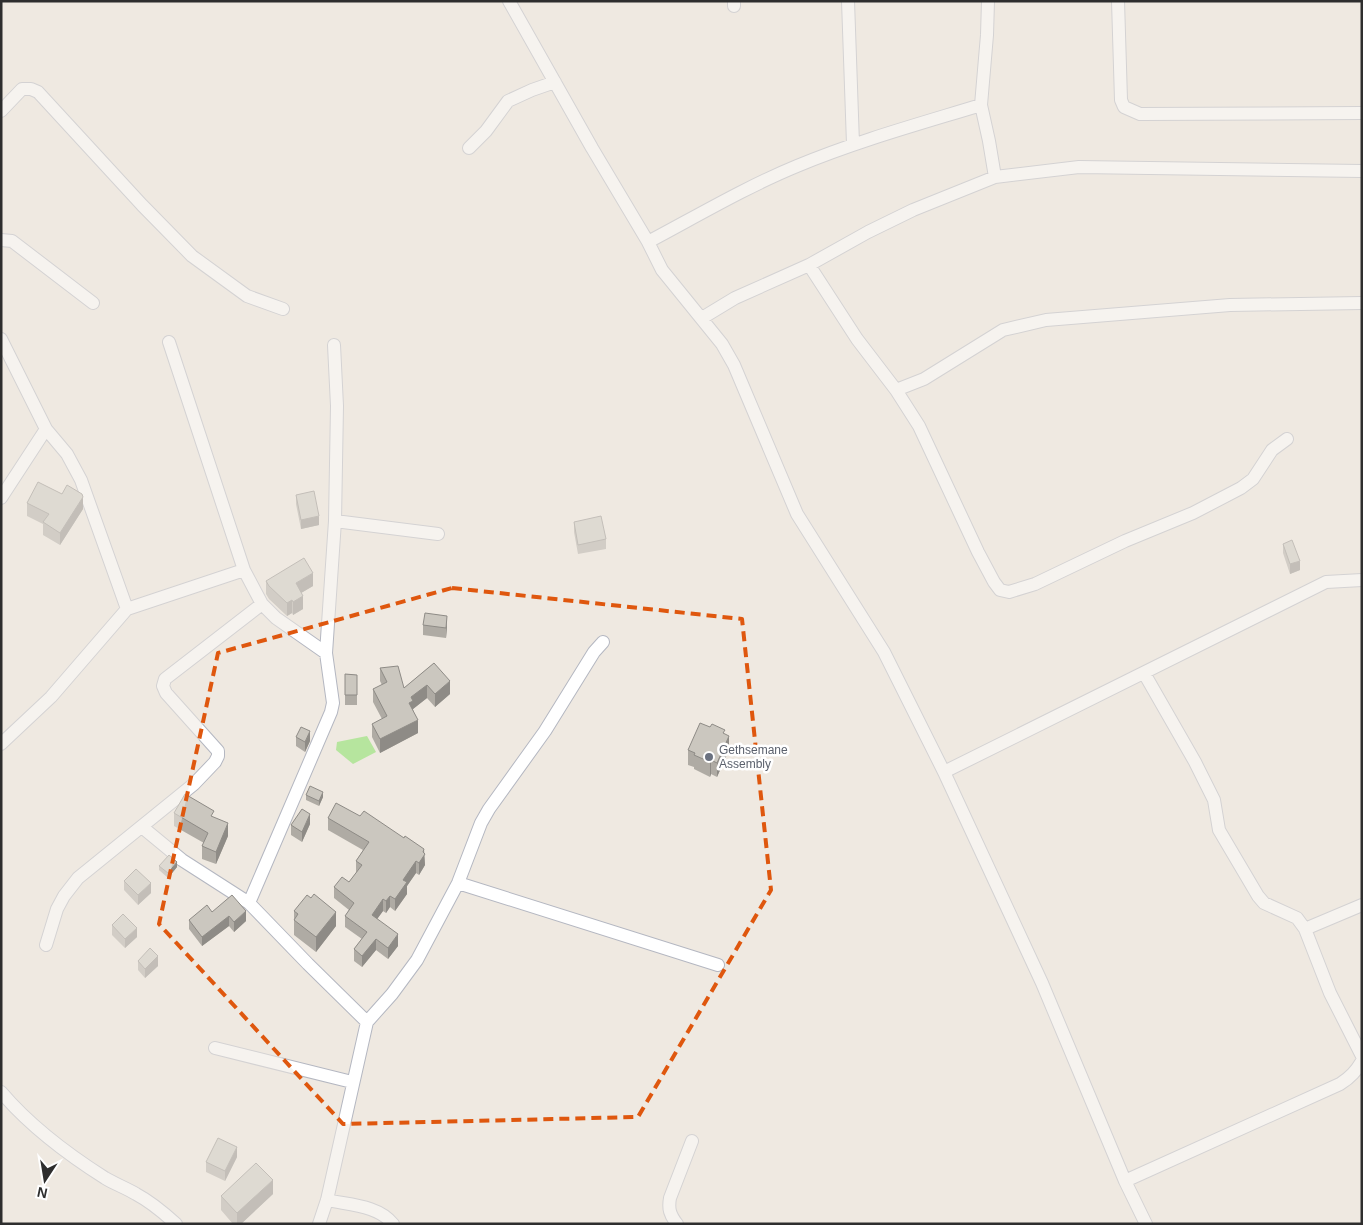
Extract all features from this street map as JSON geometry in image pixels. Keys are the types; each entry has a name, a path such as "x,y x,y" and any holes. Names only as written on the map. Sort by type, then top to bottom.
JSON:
{"street":[{"path":"848,1 853,144"},
{"path":"988,1 981,105 995,177"},
{"path":"1118,1 1121,100 1124,107 1140,114 1362,113"},
{"path":"514,2 555,82 648,242 662,270 722,344 734,365 797,514 884,652 944,772 1042,983 1125,1180 1146,1224"},
{"path":"470,148 508,101 555,82"},
{"path":"1,111 22,89 31,89 38,92 142,205 192,256 247,296 283,309"},
{"path":"648,242 741,192 795,166 853,144 981,105"},
{"path":"702,318 750,291 810,265 868,232 913,210 995,177 1079,167 1362,172"},
{"path":"1,240 12,241 93,303"},
{"path":"810,265 857,339 896,390 919,426 994,582 1000,590 1009,592 1035,584 1125,541 1193,513 1241,488 1253,479 1272,450 1287,439"},
{"path":"896,390 924,379 1003,330 1046,320 1230,305 1362,303"},
{"path":"1,339 46,429 67,454 80,480 127,608"},
{"path":"170,342 244,570 262,604 290,629 326,652"},
{"path":"248,903 331,712 333,694 326,652 335,521 337,420 334,344"},
{"path":"1,498 46,429"},
{"path":"335,521 438,534"},
{"path":"1,744 51,697 127,608 244,570"},
{"path":"944,772 1326,582 1362,580"},
{"path":"46,945 57,909 78,878 194,784 215,762 218,751 166,693 163,686 165,679 262,604"},
{"path":"319,1224 367,1022 392,994 417,960 458,883 481,823 489,809 545,732 594,652 603,642"},
{"path":"1144,673 1195,762 1214,800 1219,830 1258,896 1264,903 1297,918 1305,929 1330,993 1362,1056"},
{"path":"142,827 182,860 248,903 367,1022"},
{"path":"458,883 718,965"},
{"path":"1305,929 1362,905"},
{"path":"215,1048 352,1082"},
{"path":"1125,1180 1340,1084 1357,1070 1362,1060"},
{"path":"1,1092 20,1114 54,1142 106,1179 148,1201 176,1224"},
{"path":"676,1224 668,1206 692,1141"},
{"path":"326,1200 374,1209 382,1213 393,1224"}],"highlighted area":[{"path":"452,588 742,619 771,890 638,1117 343,1124 159,924 218,653"}],"green space":[{"path":"367,736 376,752 353,764 336,750 337,742"}],"building":[{"path":"38,482 62,494 67,485 82,494 83,497 60,533 43,522 49,514 27,503"},
{"path":"314,491 319,516 301,520 296,495"},
{"path":"601,516 606,539 578,545 574,522"},
{"path":"1292,540 1300,561 1290,564 1283,544"},
{"path":"304,558 313,573 296,583 303,596 287,603 266,581"},
{"path":"425,613 447,616 446,628 423,625"},
{"path":"434,663 450,681 435,694 427,685 411,697 413,701 409,703 418,720 380,739 372,724 387,716 373,689 387,682 380,668 398,666 404,688"},
{"path":"345,674 357,675 357,695 345,695"},
{"path":"700,723 710,727 712,724 725,730 723,733 729,736 717,763 694,755 695,753 688,750"},
{"path":"301,727 310,731 305,742 296,737"},
{"path":"310,786 323,792 319,801 306,795"},
{"path":"185,794 214,811 211,816 228,823 216,852 202,846 208,833 174,813"},
{"path":"336,803 360,816 364,811 424,849 423,852 425,854 419,863 416,861 403,880 407,882 395,899 390,896 386,901 383,899 372,915 398,934 388,948 376,939 362,956 354,949 367,932 345,916 354,903 334,887 342,877 349,882 362,865 356,861 369,842 328,818"},
{"path":"302,809 310,814 302,832 291,825"},
{"path":"169,855 177,862 168,873 159,866"},
{"path":"136,869 151,883 138,895 124,881"},
{"path":"314,894 336,912 316,937 294,920 298,914 294,911 307,895 311,898"},
{"path":"232,895 246,911 234,922 229,916 202,937 189,920 207,905 212,912"},
{"path":"123,914 137,928 125,939 112,925"},
{"path":"150,948 158,956 145,969 138,961"},
{"path":"218,1138 237,1147 225,1171 206,1162"},
{"path":"256,1163 273,1180 237,1213 221,1196"}],"place":[{"name":"Gethsemane Assembly","path":"709,757"}]}
